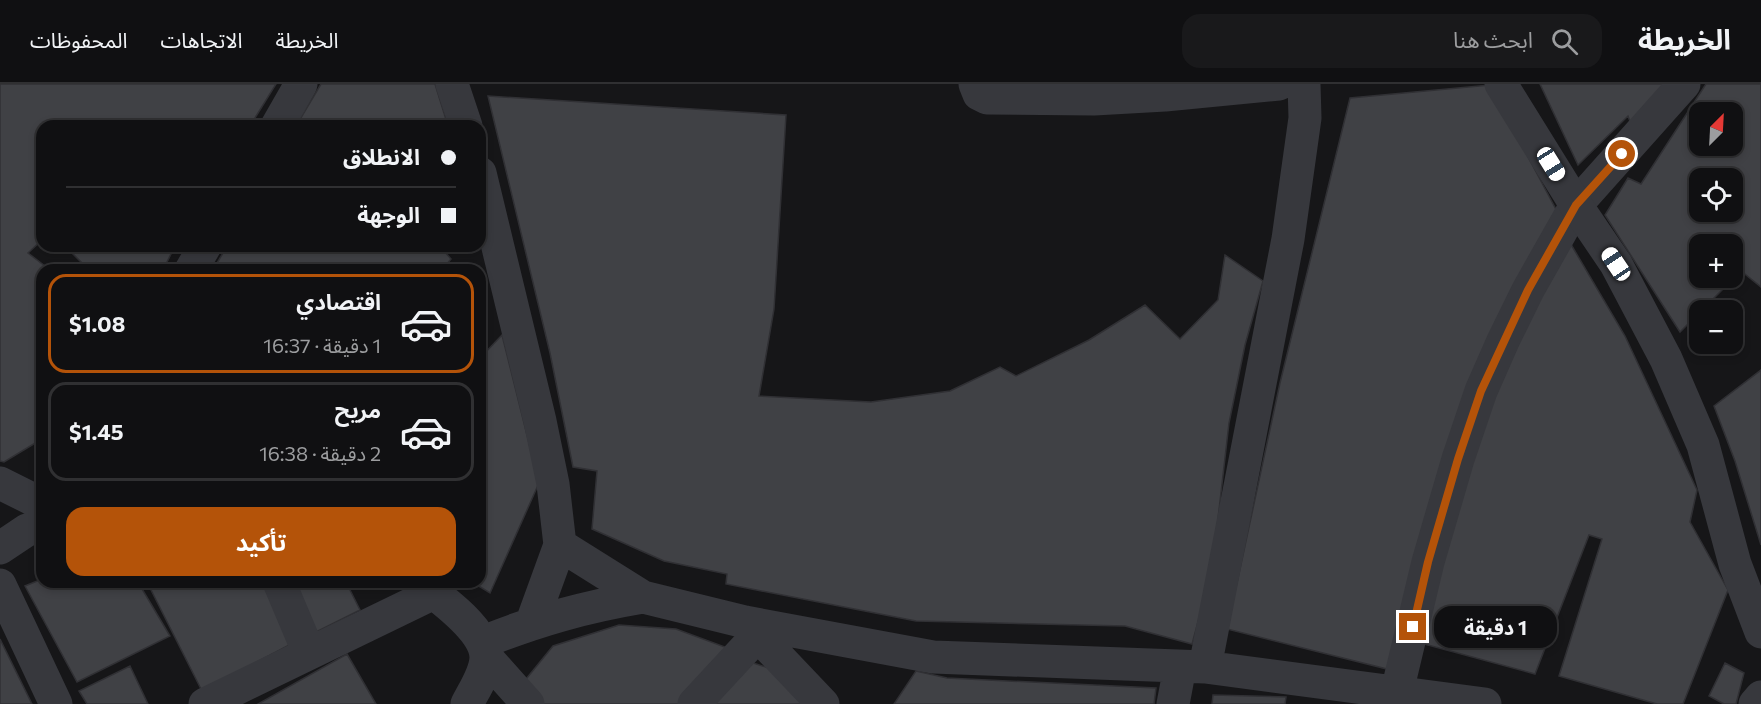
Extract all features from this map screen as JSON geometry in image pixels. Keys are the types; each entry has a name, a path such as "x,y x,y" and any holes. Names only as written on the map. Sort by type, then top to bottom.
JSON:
{"street":[{"path":"280,120 301,84"},
{"path":"452,84 464,120"},
{"path":"975,84 979,94 987,98 1094,99 1279,84"},
{"path":"1173,704 1192,667 1288,239 1305,118 1304,84"},
{"path":"1501,84 1576,205 1616,264 1666,359 1703,445 1735,564 1761,632"},
{"path":"1396,698 1428,562 1458,459 1481,391 1528,290 1576,205 1684,84"},
{"path":"486,198 540,421 552,484 560,545 532,622"},
{"path":"0,483 36,515"},
{"path":"0,548 36,519"},
{"path":"560,545 643,597 751,629 933,657 1192,667 1396,698 1485,704"},
{"path":"0,585 56,704"},
{"path":"282,588 309,653"},
{"path":"205,704 309,653 427,588 458,614 528,704"},
{"path":"484,649 532,622 589,607 643,597"},
{"path":"694,704 751,629"},
{"path":"751,629 823,704"},
{"path":"467,704 479,681 484,649"},
{"path":"1755,704 1761,697"}],"building":[{"path":"0,84 276,84 254,120 36,120 36,246 28,253 42,264 36,264 36,443 4,462 0,461"},
{"path":"321,84 435,84 446,120 300,120"},
{"path":"1540,84 1672,84 1632,127 1628,116 1578,165"},
{"path":"1706,84 1761,84 1761,287 1743,273 1743,234 1689,234 1689,288 1724,288 1712,300 1689,300 1689,323 1680,332 1605,215 1628,178 1641,184 1689,110 1689,156 1743,156 1743,102 1694,102"},
{"path":"1490,85 1559,215 1391,670 1227,629 1280,383 1350,98"},
{"path":"488,96 786,115 774,309 759,396 871,402 950,391 1000,367 1016,376 1089,340 1145,305 1180,339 1218,300 1225,255 1263,281 1245,345 1229,423 1212,571 1192,644 1125,626 916,621 726,584 727,574 664,561 592,529 597,471 573,467 550,353"},
{"path":"1569,241 1625,336 1697,490 1690,522 1728,590 1683,704 1657,704 1559,676 1602,539 1589,535 1535,674 1413,641 1481,409"},
{"path":"71,252 172,252 166,264 83,264"},
{"path":"224,252 445,252 451,259 447,264 216,264"},
{"path":"502,335 539,483 490,593 482,588 486,588 486,352"},
{"path":"1761,370 1761,545 1735,461 1714,406"},
{"path":"36,581 36,588 142,588 170,636 77,682 25,586"},
{"path":"150,588 271,588 295,642 202,691"},
{"path":"292,588 349,588 360,610 316,632"},
{"path":"619,625 676,629 733,650 686,704 540,704 522,684 553,646"},
{"path":"0,639 32,704 0,704"},
{"path":"347,654 376,704 258,704"},
{"path":"744,660 772,669 808,704 703,704"},
{"path":"1725,663 1744,673 1736,704 1724,704 1709,696"},
{"path":"130,666 148,704 87,704 79,691"},
{"path":"916,671 947,678 1156,688 1154,704 894,704"},
{"path":"1213,695 1286,697 1285,704 1212,704"}],"route":[{"path":"1413,627 1428,562 1458,459 1481,391 1503,341 1528,290 1576,205 1622,154"}]}
